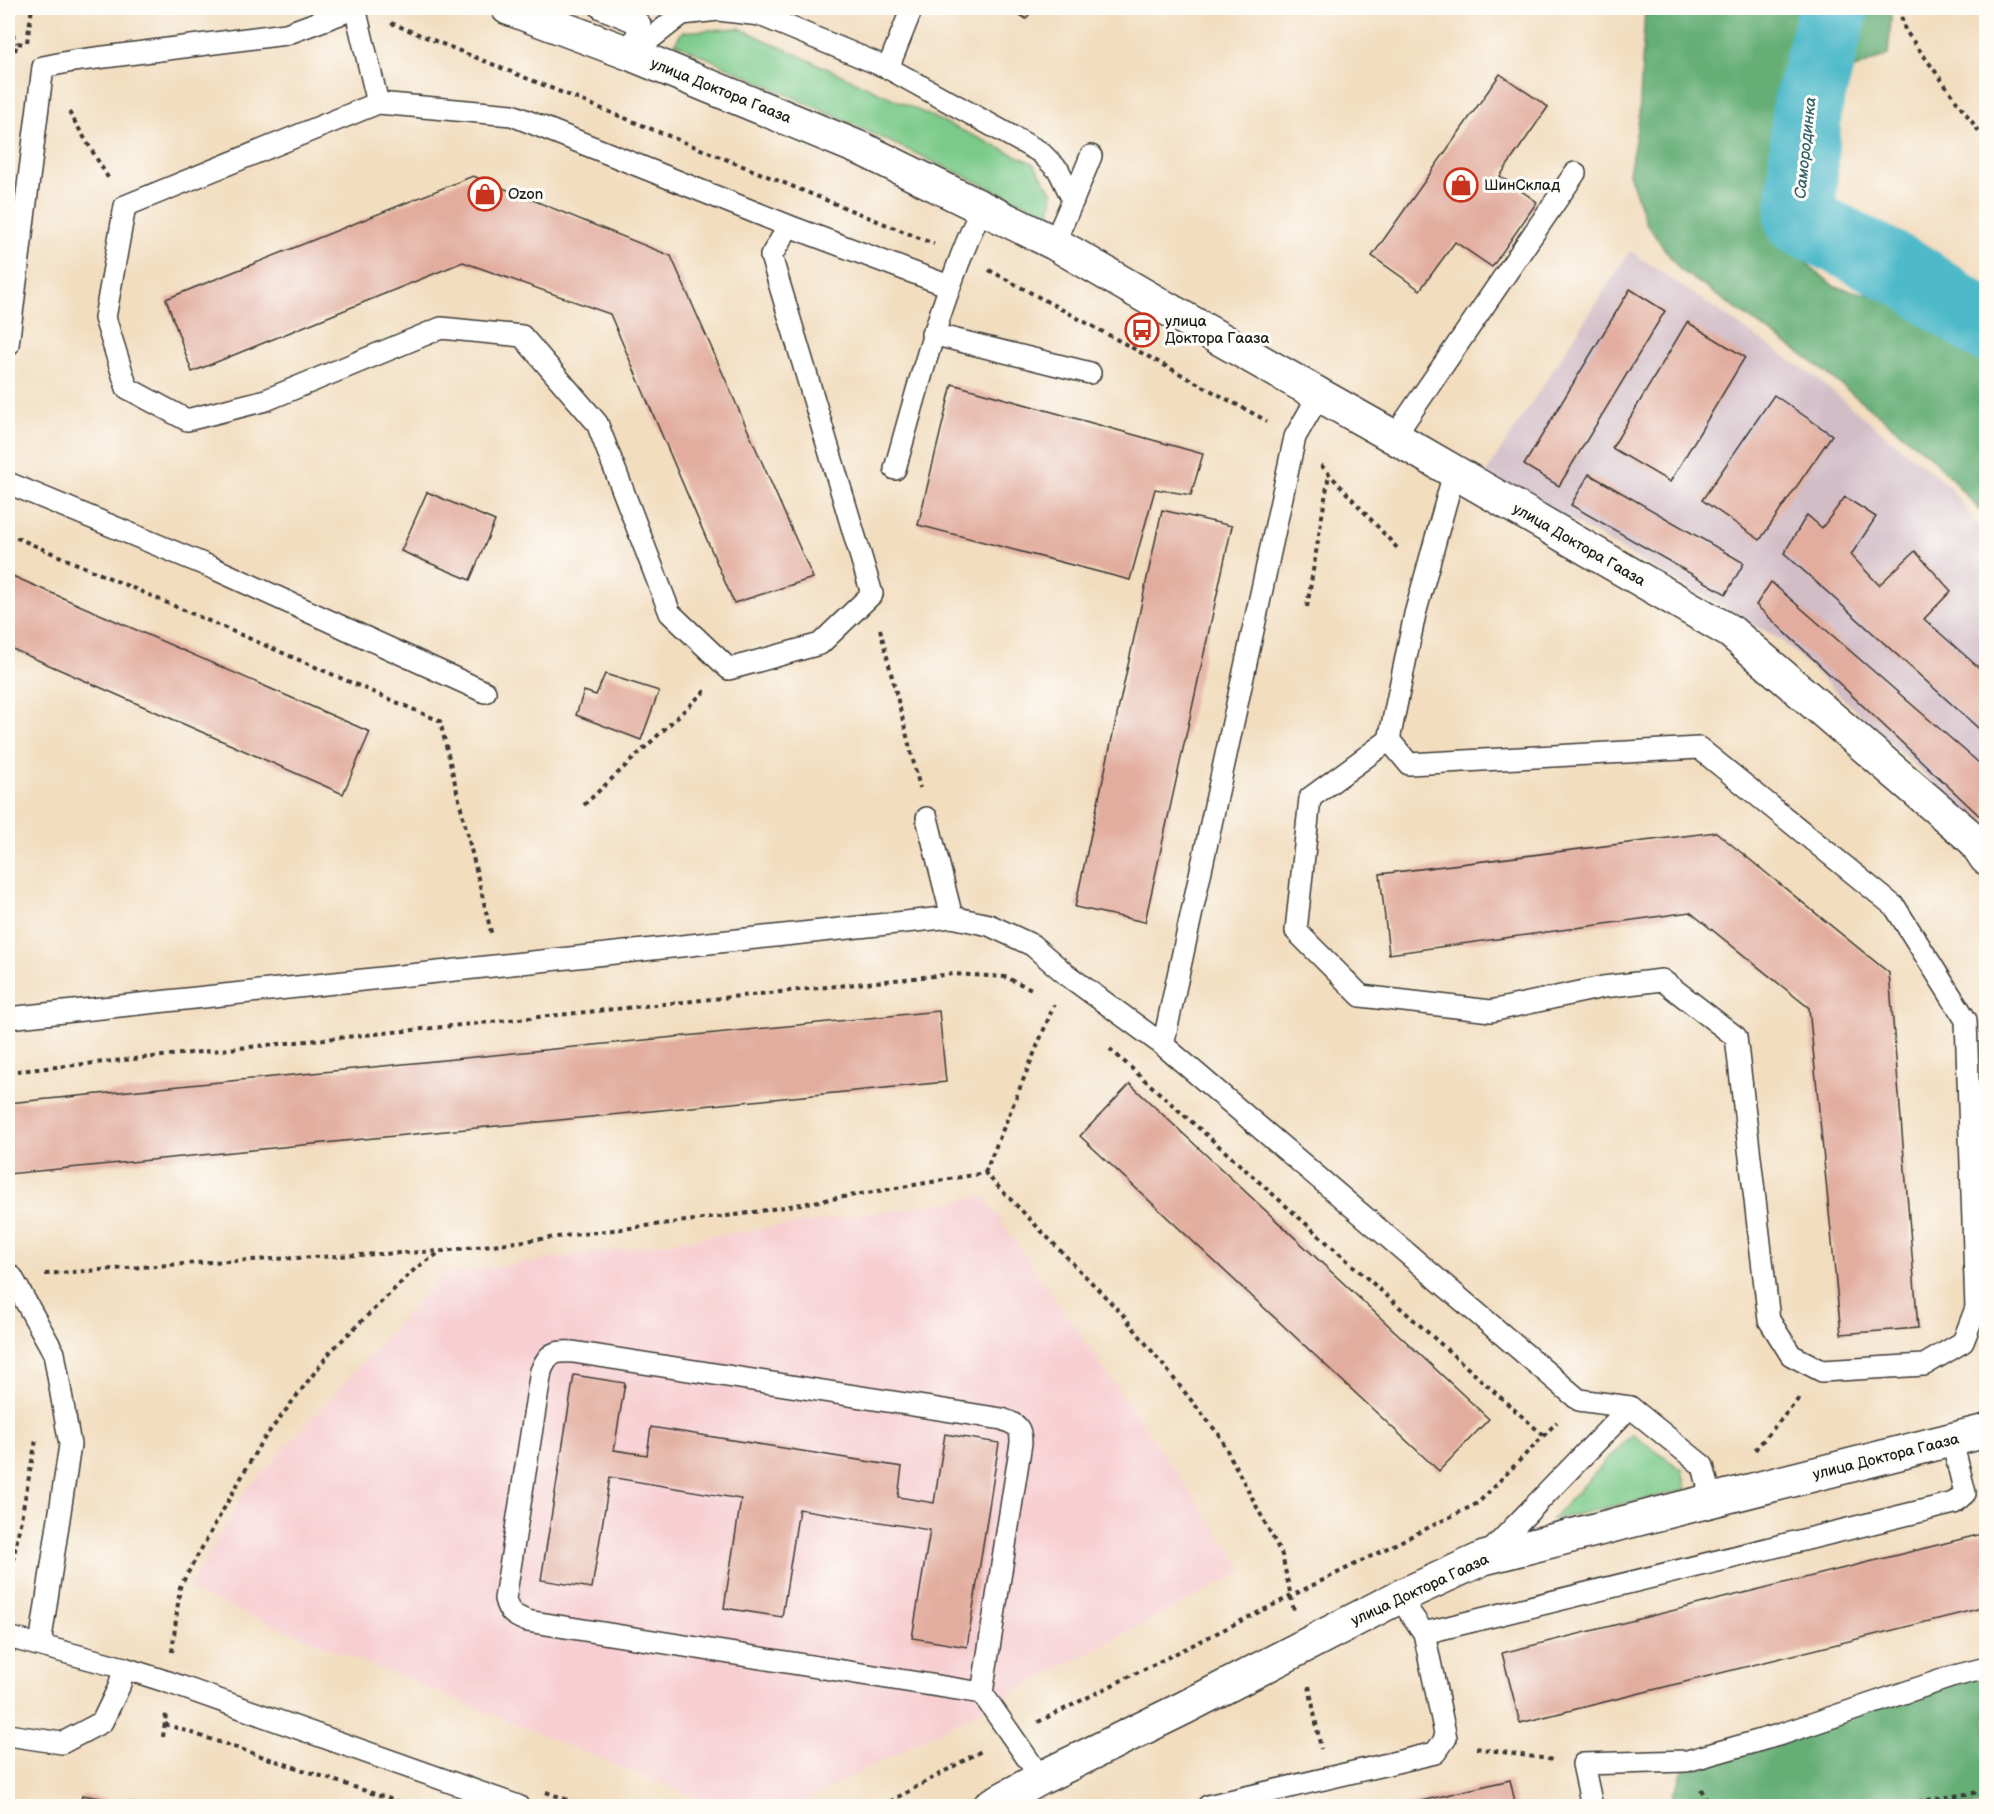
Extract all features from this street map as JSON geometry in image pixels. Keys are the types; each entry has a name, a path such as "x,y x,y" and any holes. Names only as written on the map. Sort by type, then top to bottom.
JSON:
{"street":[{"name":"улица Доктора Гааза","path":"508,8 639,28 864,150 1054,243 1394,436 1454,473 1731,632 1974,840 1986,858"},
{"name":"улица Доктора Гааза","path":"990,1806 1399,1597 1484,1558 1986,1431"}],"lane":[{"path":"8,345 43,67 72,61 286,34 355,8 378,103"},
{"path":"601,8 639,28 682,14 718,10 760,15 888,68 1040,152 1059,171 1072,200"},
{"path":"888,68 912,8"},
{"path":"789,226 771,256 872,594 820,644 729,669 670,613 597,423 522,336 441,328 266,400 187,420 127,388 105,318 125,206 378,103 512,115 789,226 949,286"},
{"path":"1054,243 1091,156"},
{"path":"1394,436 1575,173"},
{"path":"895,469 932,334 960,255 982,207"},
{"path":"932,334 1090,373"},
{"path":"1163,1045 1295,436 1319,395"},
{"path":"1389,740 1409,764 1699,748 1895,907 1966,1020 1976,1308 1962,1342 1924,1365 1822,1371 1791,1355 1769,1320 1736,1038 1662,980 1603,987 1491,1011 1361,996 1296,931 1310,798 1389,740 1415,614 1454,473"},
{"path":"8,483 213,568 485,693"},
{"path":"927,819 952,917"},
{"path":"8,1018 952,917 989,925 1032,945 1066,975 1163,1045 1579,1400 1630,1407 1703,1466 1712,1501"},
{"path":"10,1276 54,1353 70,1444 40,1645"},
{"path":"982,1693 538,1623 514,1617 507,1608 505,1599 541,1371 546,1359 557,1352 573,1352 1002,1419 1017,1425 1021,1433 1021,1443 982,1693 1041,1778"},
{"path":"1484,1558 1630,1407"},
{"path":"1425,1632 1954,1503 1965,1493 1952,1441"},
{"path":"1208,1806 1435,1753 1446,1738 1425,1632 1399,1597"},
{"path":"8,1637 168,1682 518,1806"},
{"path":"8,1735 62,1743 102,1722 119,1687 124,1668"},
{"path":"1592,1806 1582,1764 1687,1761 1782,1734 1951,1677 1986,1668"}],"path":[{"path":"32,8 26,44 43,67 125,206"},
{"path":"1899,8 1905,30 1986,141"},
{"path":"8,26 16,43"},
{"path":"1307,607 1329,474"},
{"path":"8,534 440,721 499,966"},
{"path":"872,594 927,819"},
{"path":"584,805 729,669"},
{"path":"8,1072 953,974 1005,977 1056,1000"},
{"path":"984,1173 1066,975"},
{"path":"1109,1047 1544,1436"},
{"path":"10,1276 210,1262 443,1251 743,1214 984,1173"},
{"path":"984,1173 1123,1315 1219,1435 1282,1555 1326,1779"},
{"path":"174,1636 180,1587 260,1444 330,1352 416,1268 443,1251"},
{"path":"1749,1458 1822,1371"},
{"path":"882,1806 1011,1735 1478,1503 1579,1400"},
{"path":"8,1587 37,1434"},
{"path":"165,1724 411,1806"},
{"path":"1446,1738 1477,1748 1582,1764"},
{"path":"1901,1806 1986,1791"}],"shaded area":[{"path":"1630,251 1812,375 1948,486 1986,535 1986,833 1781,640 1486,473"},
{"path":"984,1197 1245,1571 796,1806 716,1806 188,1590 244,1493 442,1275"}],"green space":[{"path":"1645,8 1892,8 1888,55 1776,102 1780,152 1797,255 1835,287 1885,298 1986,362 1986,517 1935,460 1811,361 1679,269 1646,223 1629,173 1639,118"},
{"path":"739,28 1033,163 1053,193 1050,215 675,43 682,32"},
{"path":"1632,1434 1682,1470 1686,1490 1551,1520"},
{"path":"1986,1672 1986,1806 1668,1806 1687,1761"}],"building":[{"path":"1009,8 1034,8 1026,19"},
{"path":"1500,74 1548,107 1500,176 1537,202 1492,267 1455,242 1420,290 1372,256"},
{"path":"473,176 671,256 813,578 734,603 610,314 463,262 192,372 166,299"},
{"path":"1630,289 1665,311 1559,486 1524,465"},
{"path":"1687,322 1745,357 1670,482 1612,448"},
{"path":"952,384 1203,454 1191,495 1155,489 1130,580 918,525"},
{"path":"1774,395 1832,435 1760,540 1702,500"},
{"path":"1589,474 1744,563 1726,594 1571,505"},
{"path":"427,492 495,521 470,580 401,551"},
{"path":"1845,497 1876,517 1851,555 1879,585 1915,551 1951,591 1924,619 1986,674 1986,735 1784,553 1807,515 1822,528"},
{"path":"1162,510 1232,526 1145,922 1075,907"},
{"path":"8,574 370,732 343,794 8,647"},
{"path":"1771,582 1986,769 1986,822 1756,605"},
{"path":"605,674 659,691 641,740 576,715 584,691 596,695"},
{"path":"1716,832 1889,973 1918,1328 1841,1334 1809,1008 1690,912 1389,954 1380,874"},
{"path":"939,1011 946,1082 8,1174 8,1103"},
{"path":"1130,1084 1489,1419 1439,1471 1080,1136"},
{"path":"574,1375 625,1383 614,1450 647,1455 651,1427 902,1467 898,1497 934,1503 945,1434 999,1443 967,1647 912,1638 930,1530 799,1509 782,1617 724,1608 741,1499 610,1477 592,1588 541,1580"},
{"path":"1986,1533 1986,1607 1520,1723 1502,1653"},
{"path":"1510,1780 1516,1806 1400,1806"},
{"path":"82,1795 145,1805 145,1806 80,1806"}],"waterway":[{"name":"Самородинка","path":"1834,8 1807,108 1800,220 1911,276 1986,327"}],"place":[{"name":"ШинСклад","path":"1461,185"},
{"name":"Ozon","path":"485,194"},
{"name":"улица Доктора Гааза","path":"1142,330"}]}
